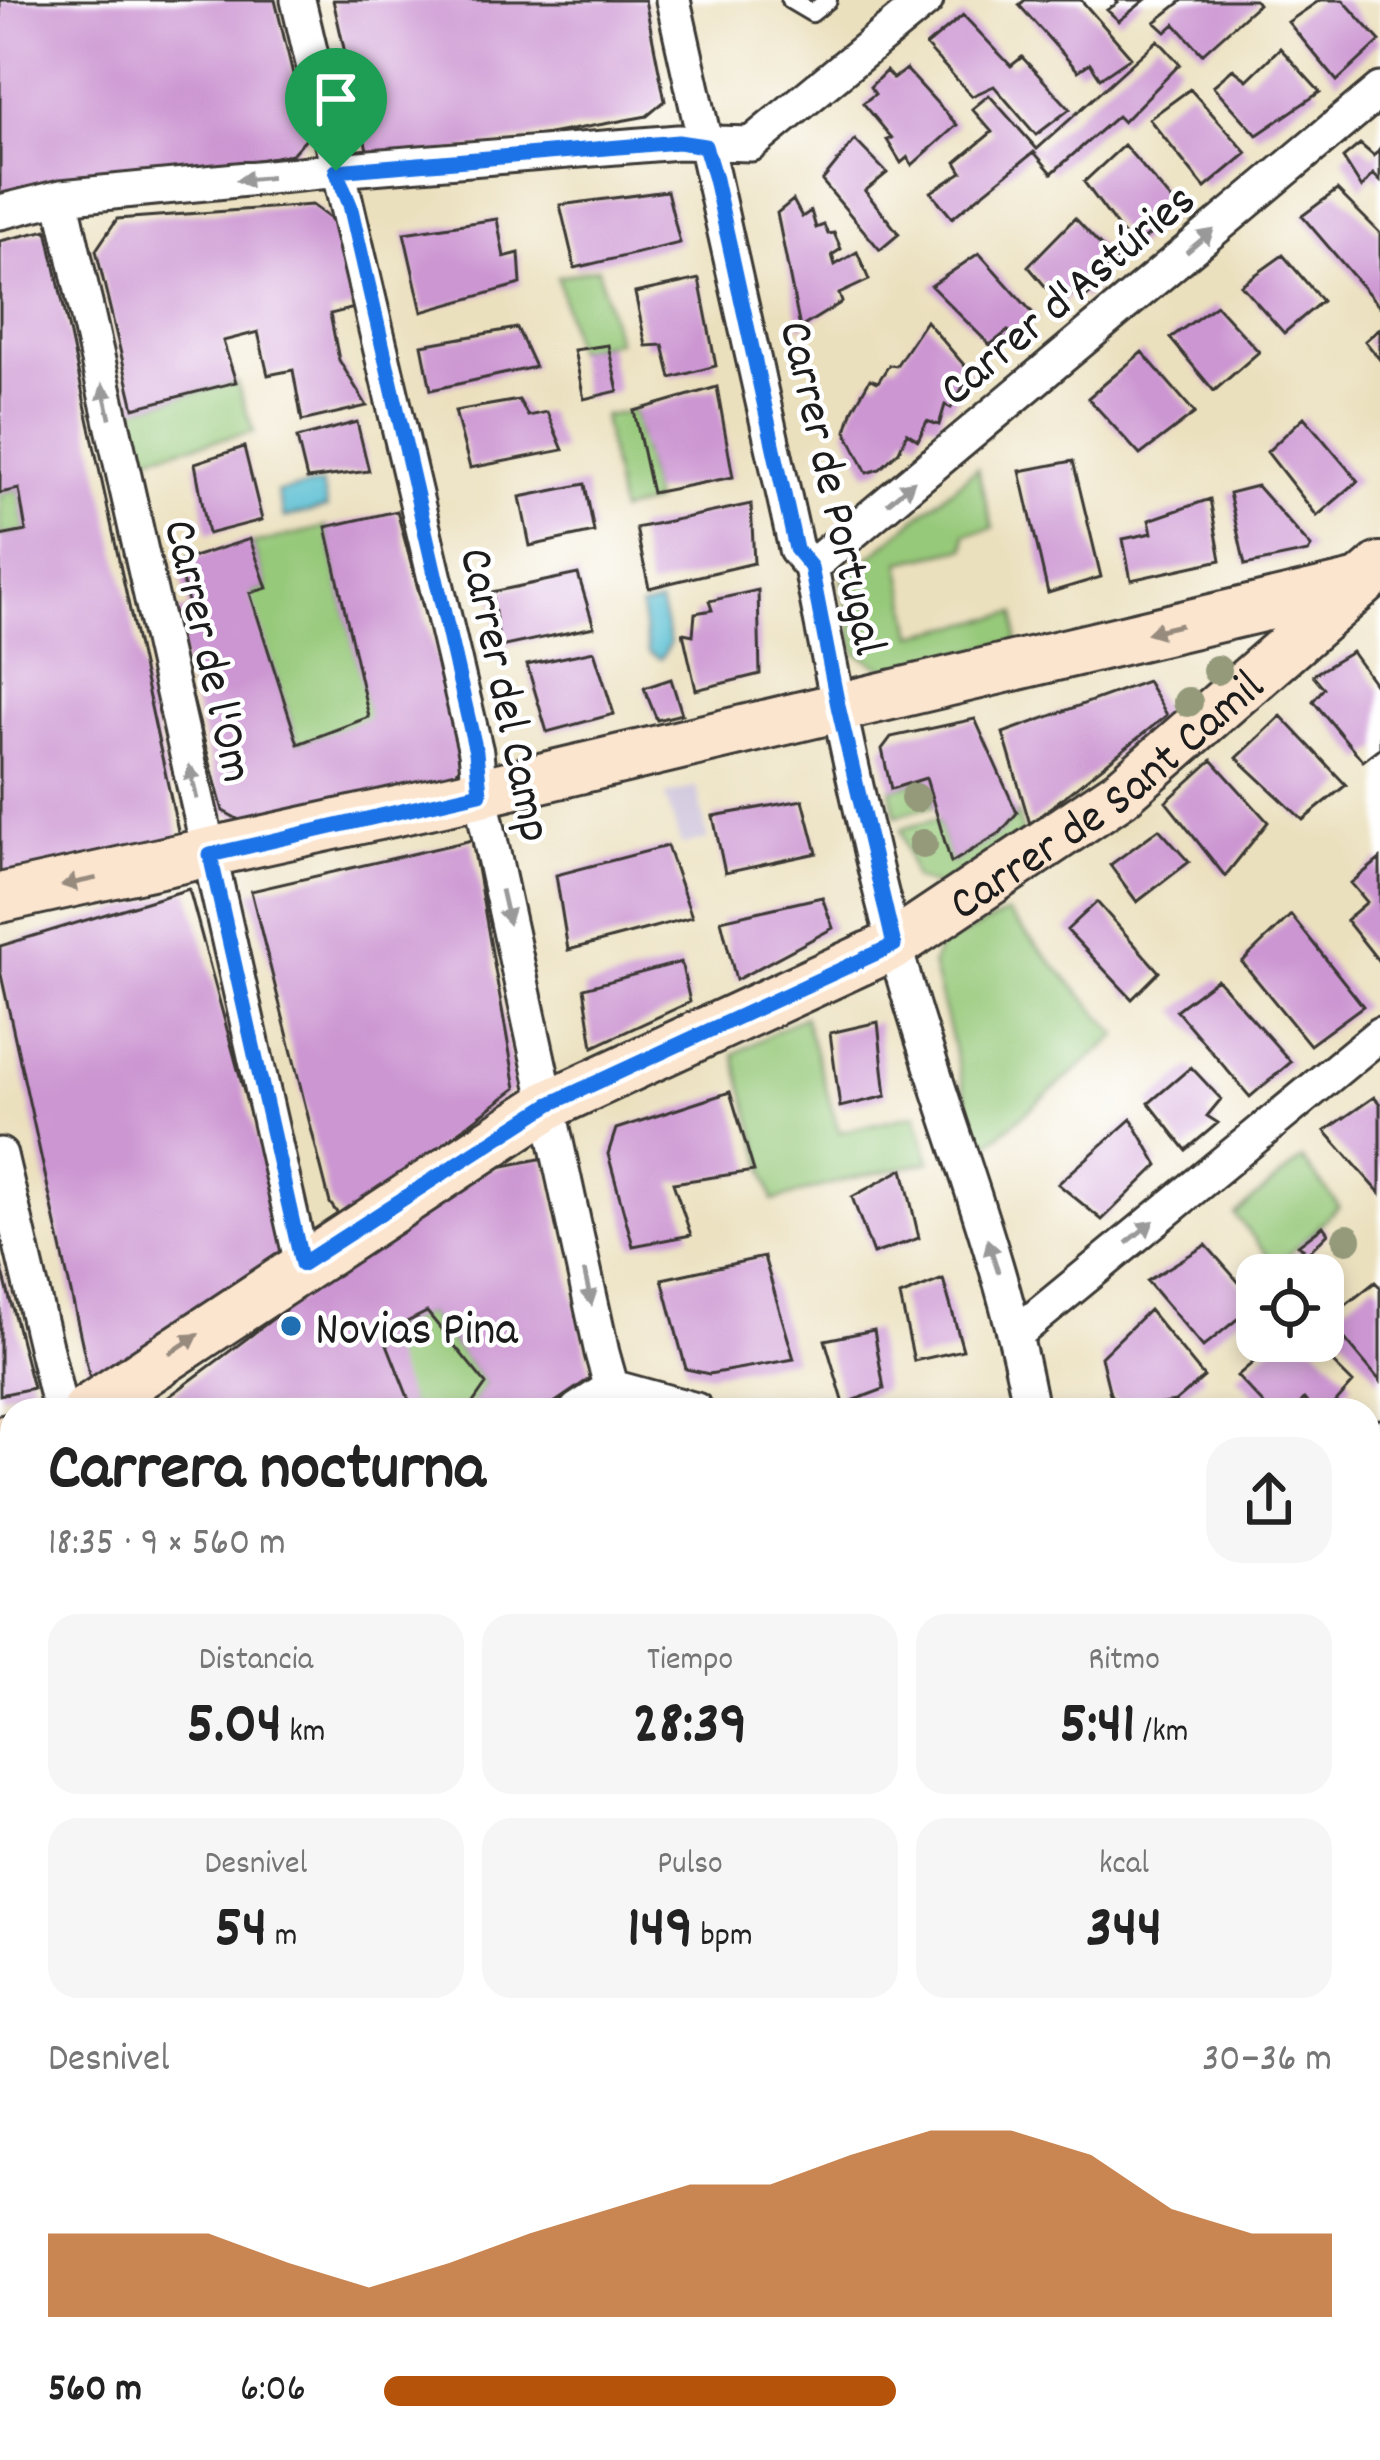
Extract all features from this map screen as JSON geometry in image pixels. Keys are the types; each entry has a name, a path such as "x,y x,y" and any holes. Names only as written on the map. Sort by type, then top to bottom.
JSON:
{"street":[{"name":"Carrer del Camp","path":"298,0 476,752 480,793 615,1398"},
{"name":"Carrer de Portugal","path":"674,0 796,549 811,567 894,945 1017,1333 1029,1398"},
{"path":"0,212 61,197 336,171 678,142 751,144 926,0"},
{"name":"Carrer d'Astúries","path":"811,567 1380,90"},
{"name":"Carrer de l'Om","path":"61,197 302,1264"},
{"path":"0,898 480,793 1232,614 1370,575"},
{"name":"Carrer de Sant Camil","path":"106,1398 550,1104 894,945 1120,793 1370,575"},
{"path":"1232,614 1260,671"},
{"path":"1017,1333 1380,1034"},
{"path":"0,1155 56,1398"}],"lane":[{"path":"790,0 812,13 828,0"}],"shaded area":[{"path":"697,787 708,840 681,845 665,795"}],"green space":[{"path":"598,268 617,341 574,350 558,277"},
{"path":"236,382 254,432 142,457 134,408"},
{"path":"634,411 654,502 620,512 603,416"},
{"path":"977,468 993,528 965,534 965,548 900,562 914,635 1016,613 1017,641 887,670 856,653 842,580"},
{"path":"19,489 26,531 0,536 0,493"},
{"path":"326,527 371,720 298,744 248,593 267,588 252,544"},
{"path":"926,779 934,806 896,816 891,789"},
{"path":"1017,813 1023,833 939,887 914,878 901,829 938,819 952,863 1000,833"},
{"path":"1007,913 1118,1035 980,1151 932,964 939,947"},
{"path":"804,1016 839,1132 916,1114 930,1162 773,1201 734,1054"},
{"path":"1302,1159 1339,1206 1289,1254 1267,1254 1235,1215"},
{"path":"427,1312 486,1384 476,1398 407,1398 377,1337"}],"water":[{"path":"322,484 327,508 284,518 277,492"},
{"path":"660,603 670,643 661,659 648,652 641,608"}],"building":[{"path":"0,0 275,0 308,136 292,154 0,206"},
{"path":"333,0 645,0 665,101 647,116 371,167"},
{"path":"1025,0 1081,0 1131,57 1100,78 1090,63 1078,71 1019,5"},
{"path":"1116,0 1145,0 1119,21 1107,10"},
{"path":"1183,0 1255,0 1258,4 1202,54 1175,24 1166,32 1155,22"},
{"path":"1320,0 1343,0 1380,41 1337,81 1288,22"},
{"path":"963,15 1011,66 1022,57 1070,109 1036,135 994,86 972,96 926,46"},
{"path":"1158,40 1180,64 1123,122 1117,116 1052,173 1034,152 952,218 931,192 962,172 956,162 992,132 972,109 989,95 1037,149"},
{"path":"1280,48 1320,92 1257,135 1213,86 1233,69 1247,80"},
{"path":"906,69 957,125 912,165 908,157 901,163 887,140 892,138 863,103 875,94 870,87 886,71 893,79"},
{"path":"1190,89 1247,153 1205,188 1149,119"},
{"path":"855,140 887,173 865,191 899,234 880,250 822,181"},
{"path":"1360,144 1374,156 1380,148 1380,181 1373,174 1362,188 1343,158"},
{"path":"1124,145 1180,210 1133,248 1084,182"},
{"path":"1337,190 1380,233 1380,307 1302,216"},
{"path":"667,191 680,243 575,268 560,205"},
{"path":"793,200 802,217 811,211 816,228 824,225 828,234 834,233 841,249 832,255 835,265 857,252 869,280 839,294 842,302 800,328 777,213"},
{"path":"312,205 335,222 355,308 330,314 339,360 367,406 302,421 293,370 268,375 258,332 223,341 236,382 134,408 96,250 117,219"},
{"path":"1075,218 1115,261 1098,273 1105,281 1084,299 1076,289 1061,305 1028,266"},
{"path":"497,219 504,257 519,253 521,284 422,312 404,233"},
{"path":"47,230 180,840 0,880 0,536 26,531 19,489 0,493 0,241"},
{"path":"979,253 1038,319 1017,338 1008,331 990,345 931,286"},
{"path":"1283,255 1322,301 1284,333 1241,285"},
{"path":"699,279 716,366 671,378 663,345 646,346 635,293"},
{"path":"1216,305 1259,352 1214,391 1170,338"},
{"path":"926,321 971,373 951,408 945,405 939,425 927,421 918,440 907,433 899,451 880,469 867,473 846,431 853,409 870,379 878,382 889,365 896,366"},
{"path":"517,328 535,367 431,390 422,345"},
{"path":"1380,328 1380,360 1365,341"},
{"path":"608,345 618,391 584,399 574,350"},
{"path":"1142,352 1195,413 1140,455 1088,398"},
{"path":"717,387 733,477 652,493 634,411"},
{"path":"519,400 528,416 547,412 563,450 470,468 455,411"},
{"path":"1304,417 1358,481 1317,516 1267,452"},
{"path":"357,422 369,471 307,479 297,438"},
{"path":"244,447 262,520 208,534 195,463"},
{"path":"1073,461 1101,577 1048,593 1020,471"},
{"path":"585,484 594,532 530,546 520,497"},
{"path":"1257,486 1311,547 1308,552 1245,565 1229,493"},
{"path":"1210,499 1221,560 1131,580 1123,539 1152,533 1149,520"},
{"path":"751,504 754,563 649,588 636,528"},
{"path":"397,511 464,759 447,789 261,832 223,811 170,614 190,609 177,562 250,539 267,588 250,593 298,744 369,717 326,527"},
{"path":"578,574 594,627 500,647 492,592"},
{"path":"758,590 760,674 696,690 683,633 693,635 695,613 712,610 709,601"},
{"path":"594,651 614,714 547,732 527,665"},
{"path":"1352,652 1380,691 1380,748 1363,761 1313,701 1324,688 1313,675"},
{"path":"671,679 682,714 657,720 644,688"},
{"path":"1147,681 1167,715 1030,824 1003,733"},
{"path":"1281,716 1346,785 1303,820 1237,758"},
{"path":"975,719 1017,813 1000,833 951,863 926,778 891,789 882,749 891,737"},
{"path":"1212,760 1268,822 1225,876 1166,802"},
{"path":"803,800 817,853 725,873 713,816"},
{"path":"1159,829 1189,862 1137,902 1110,865"},
{"path":"472,840 516,1088 343,1221 330,1203 251,891"},
{"path":"667,846 692,917 568,950 556,875"},
{"path":"1380,859 1380,963 1346,920 1367,902 1351,883"},
{"path":"189,889 286,1247 283,1261 109,1383 90,1379 0,970 0,946"},
{"path":"822,897 833,928 736,980 721,920"},
{"path":"1097,902 1159,972 1132,999 1067,930"},
{"path":"1291,915 1363,1006 1310,1045 1242,962"},
{"path":"681,962 690,1002 593,1047 584,988"},
{"path":"1217,979 1291,1062 1250,1097 1176,1010"},
{"path":"878,1022 886,1096 840,1107 830,1033"},
{"path":"1191,1067 1221,1099 1207,1116 1218,1123 1186,1150 1149,1103"},
{"path":"730,1092 754,1171 673,1183 691,1235 633,1246 608,1154 616,1129"},
{"path":"1374,1097 1380,1104 1380,1193 1325,1131"},
{"path":"1131,1119 1158,1165 1102,1220 1058,1184"},
{"path":"544,1158 592,1377 561,1398 476,1398 486,1384 427,1312 383,1334 408,1398 167,1398 424,1206 484,1170"},
{"path":"903,1169 919,1238 873,1254 852,1197"},
{"path":"1323,1226 1328,1233 1312,1254 1296,1254 1303,1248 1298,1245"},
{"path":"1206,1245 1236,1279 1236,1320 1203,1347 1147,1281"},
{"path":"764,1257 794,1359 709,1374 686,1369 662,1279"},
{"path":"0,1261 33,1388 0,1395"},
{"path":"943,1279 963,1350 914,1361 900,1296"},
{"path":"1375,1282 1380,1287 1380,1381 1344,1338 1344,1306"},
{"path":"1149,1310 1204,1377 1180,1398 1113,1398 1101,1357"},
{"path":"874,1330 884,1389 860,1398 842,1398 825,1340"},
{"path":"1253,1362 1332,1362 1353,1383 1340,1398 1258,1398 1237,1376"}],"place":[{"name":"Novias Pina","path":"291,1326"}],"route":[{"path":"678,142 705,146 796,549 811,567 894,945 550,1104 302,1264 210,855 480,793 476,752 350,205 336,171 678,142"}]}
